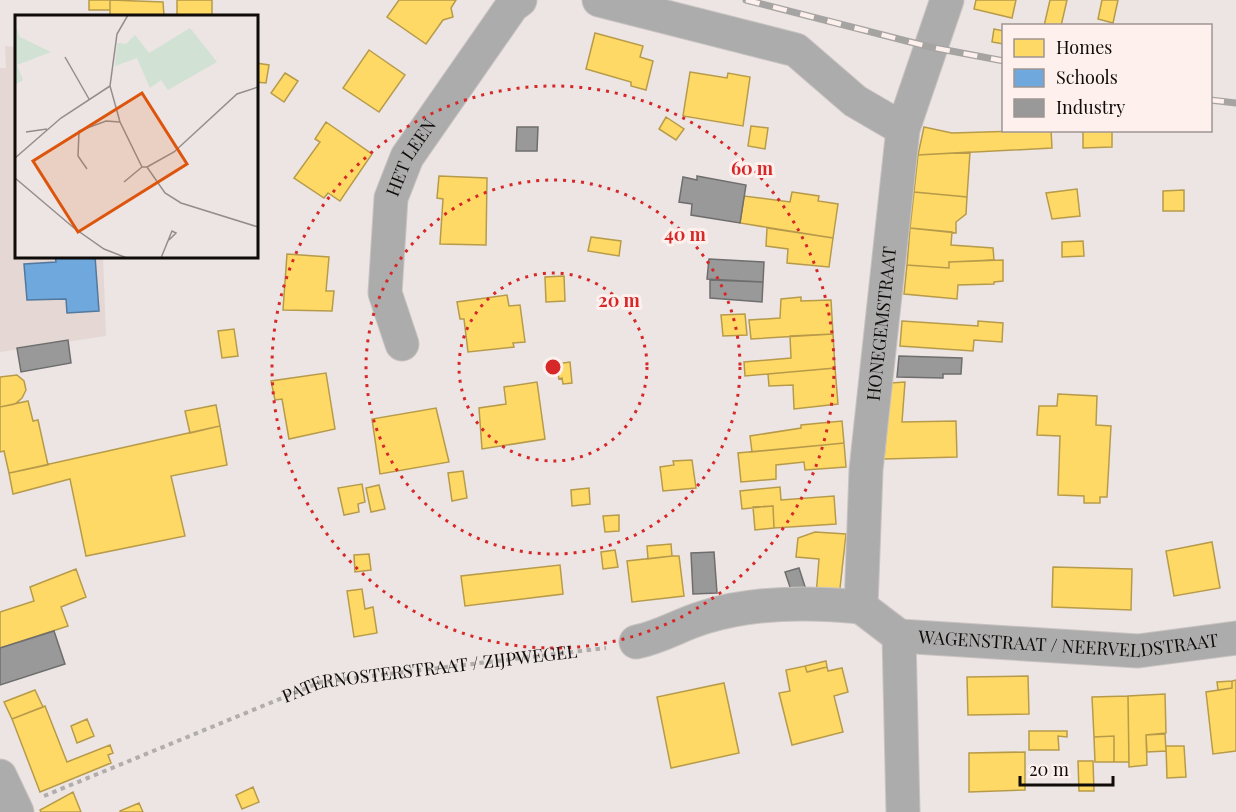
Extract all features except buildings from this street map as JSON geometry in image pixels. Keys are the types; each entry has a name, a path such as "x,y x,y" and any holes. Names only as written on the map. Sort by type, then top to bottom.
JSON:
{"street":[{"name":"HET LEEN","path":"402,344 385,292 391,198 407,157 512,6 520,0"},
{"path":"599,0 796,50 855,101 903,129"},
{"name":"HONEGEMSTRAAT","path":"861,607 866,470 903,129 947,0"},
{"path":"636,642 655,639 705,617 758,607 861,607 899,636 903,812"},
{"name":"WAGENSTRAAT / NEERVELDSTRAAT","path":"899,636 1138,651 1236,638"},
{"path":"0,776 17,810"}],"path":[{"name":"PATERNOSTERSTRAAT / ZIJPWEGEL","path":"17,810 321,682 587,652 636,642"}],"shaded area":[{"path":"5,46 15,47 15,258 103,258 106,336 0,352 0,68 6,68"}],"railway":[{"path":"746,0 930,47 1002,61"},
{"path":"1212,100 1236,103"}]}
